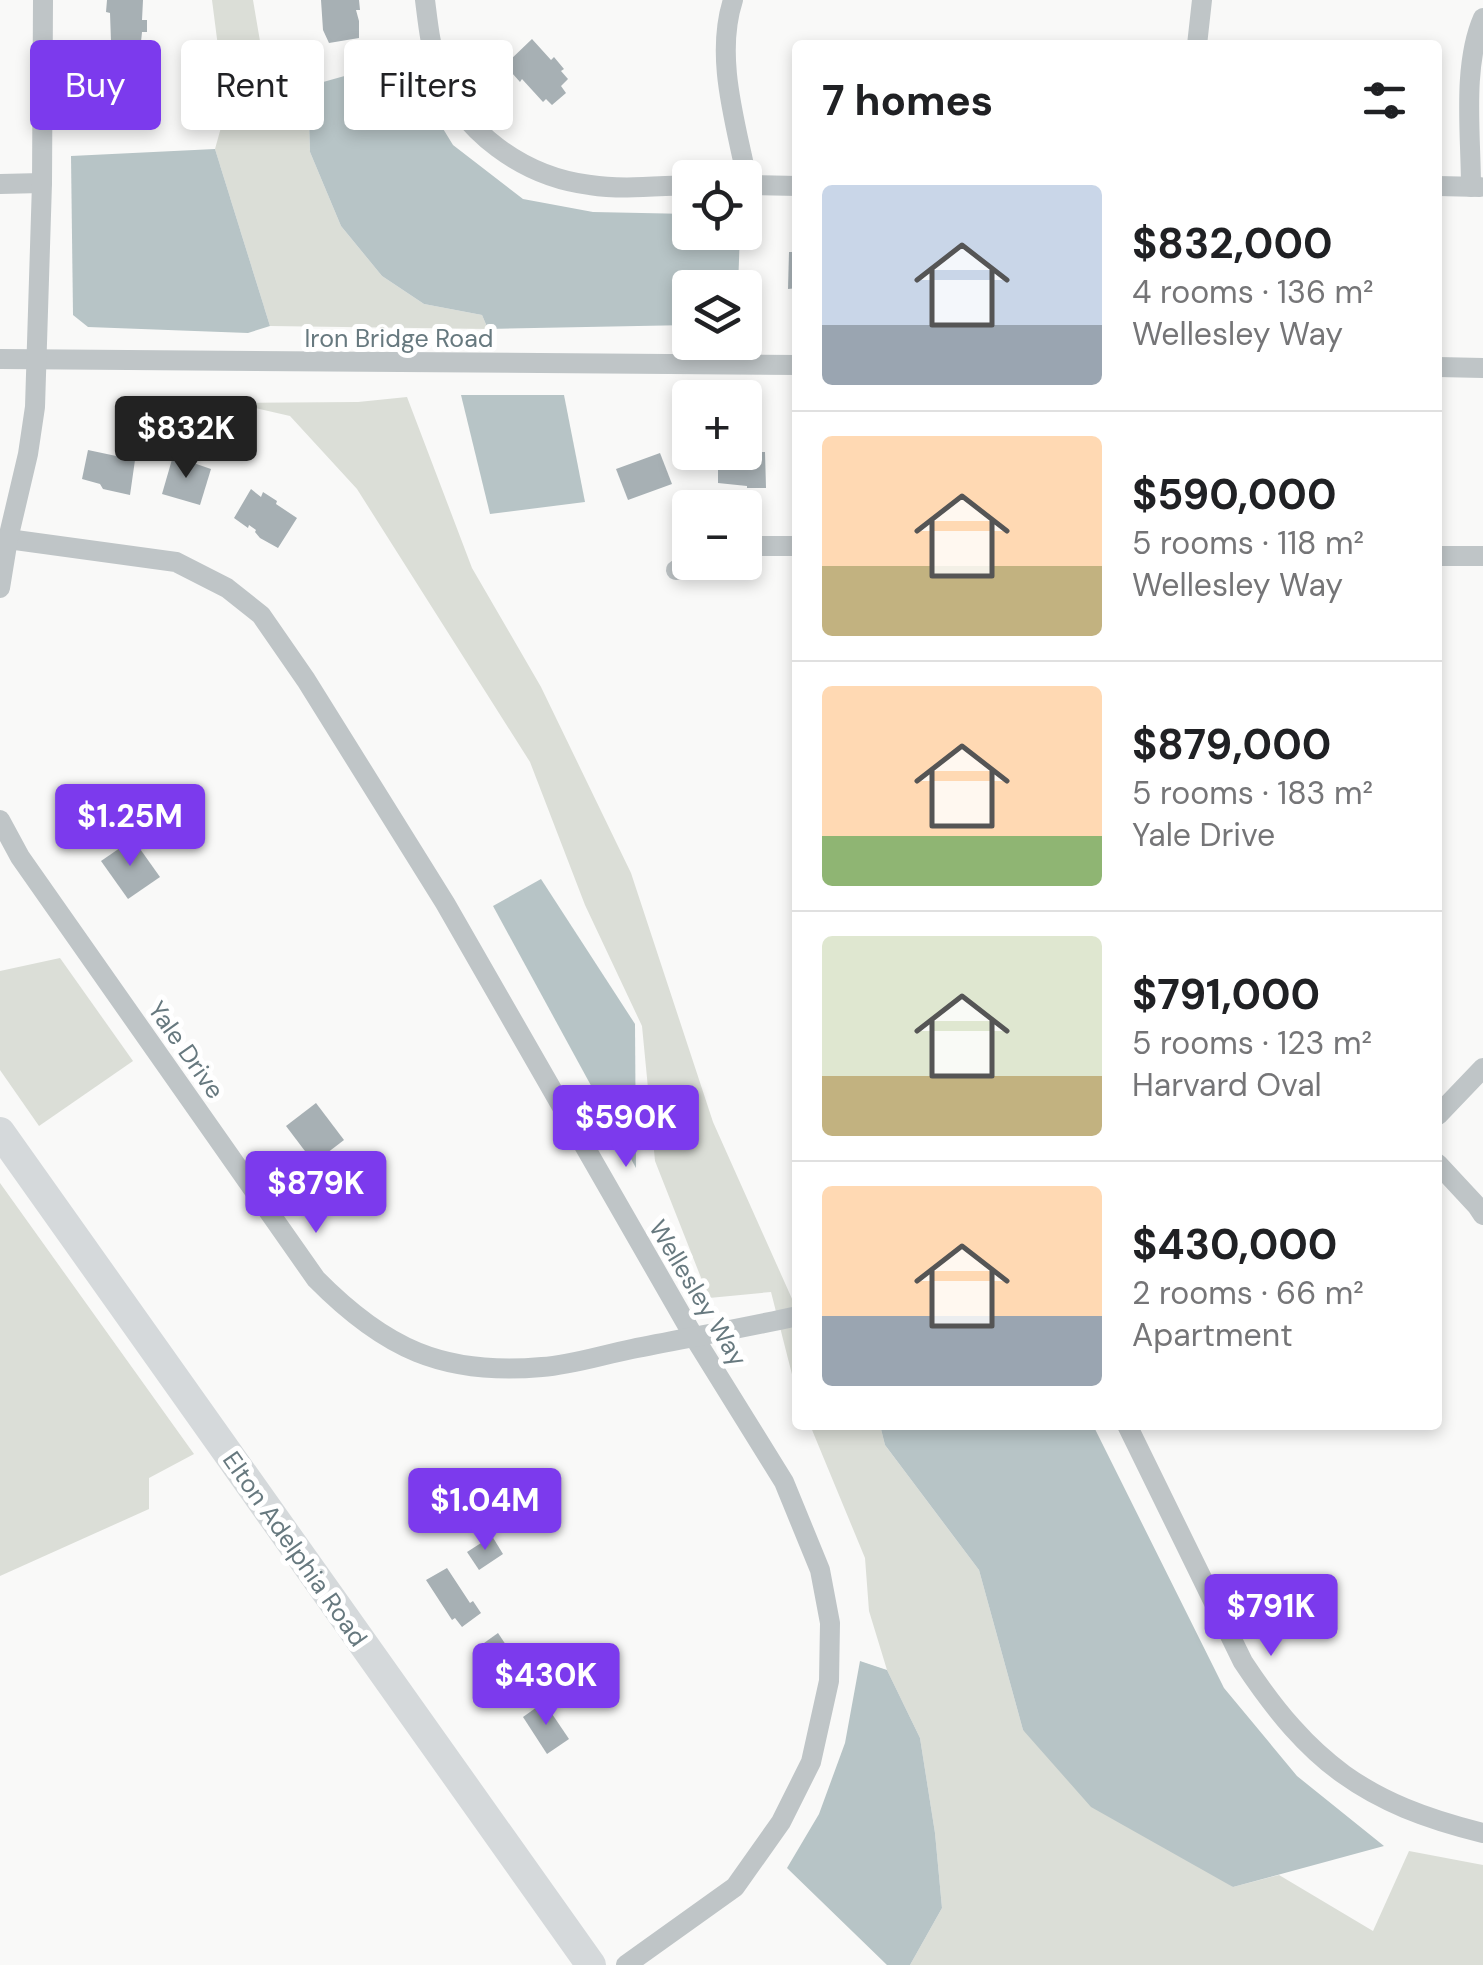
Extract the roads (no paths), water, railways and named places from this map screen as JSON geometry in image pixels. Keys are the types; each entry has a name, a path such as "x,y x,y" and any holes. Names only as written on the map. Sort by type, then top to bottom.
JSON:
{"main road":[{"name":"Elton Adelphia Road","path":"0,1132 591,1965"}],"street":[{"path":"0,588 35,407 43,0"},
{"path":"425,0 438,70 454,100 490,142 540,172 590,185 672,186"},
{"path":"734,0 726,46 742,160"},
{"path":"1198,40 1202,0"},
{"path":"1442,186 1477,186 1471,74 1483,18"},
{"path":"0,184 42,183"},
{"path":"762,185 792,186"},
{"name":"Iron Bridge Road","path":"0,359 792,364"},
{"path":"1442,368 1483,368"},
{"name":"Wellesley Way","path":"8,539 176,562 227,588 262,615 444,903 694,1336 784,1482 820,1570 830,1622 828,1681 811,1762 781,1822 734,1887 626,1965"},
{"path":"762,546 792,546"},
{"path":"1442,556 1483,556"},
{"name":"Yale Drive","path":"0,820 20,857 316,1279 346,1309 383,1337 451,1364 496,1369 545,1367 792,1317"},
{"path":"1442,1111 1483,1068"},
{"path":"1442,1168 1483,1215"},
{"path":"1129,1430 1243,1662 1292,1729 1348,1779 1384,1800 1483,1833"}]}
